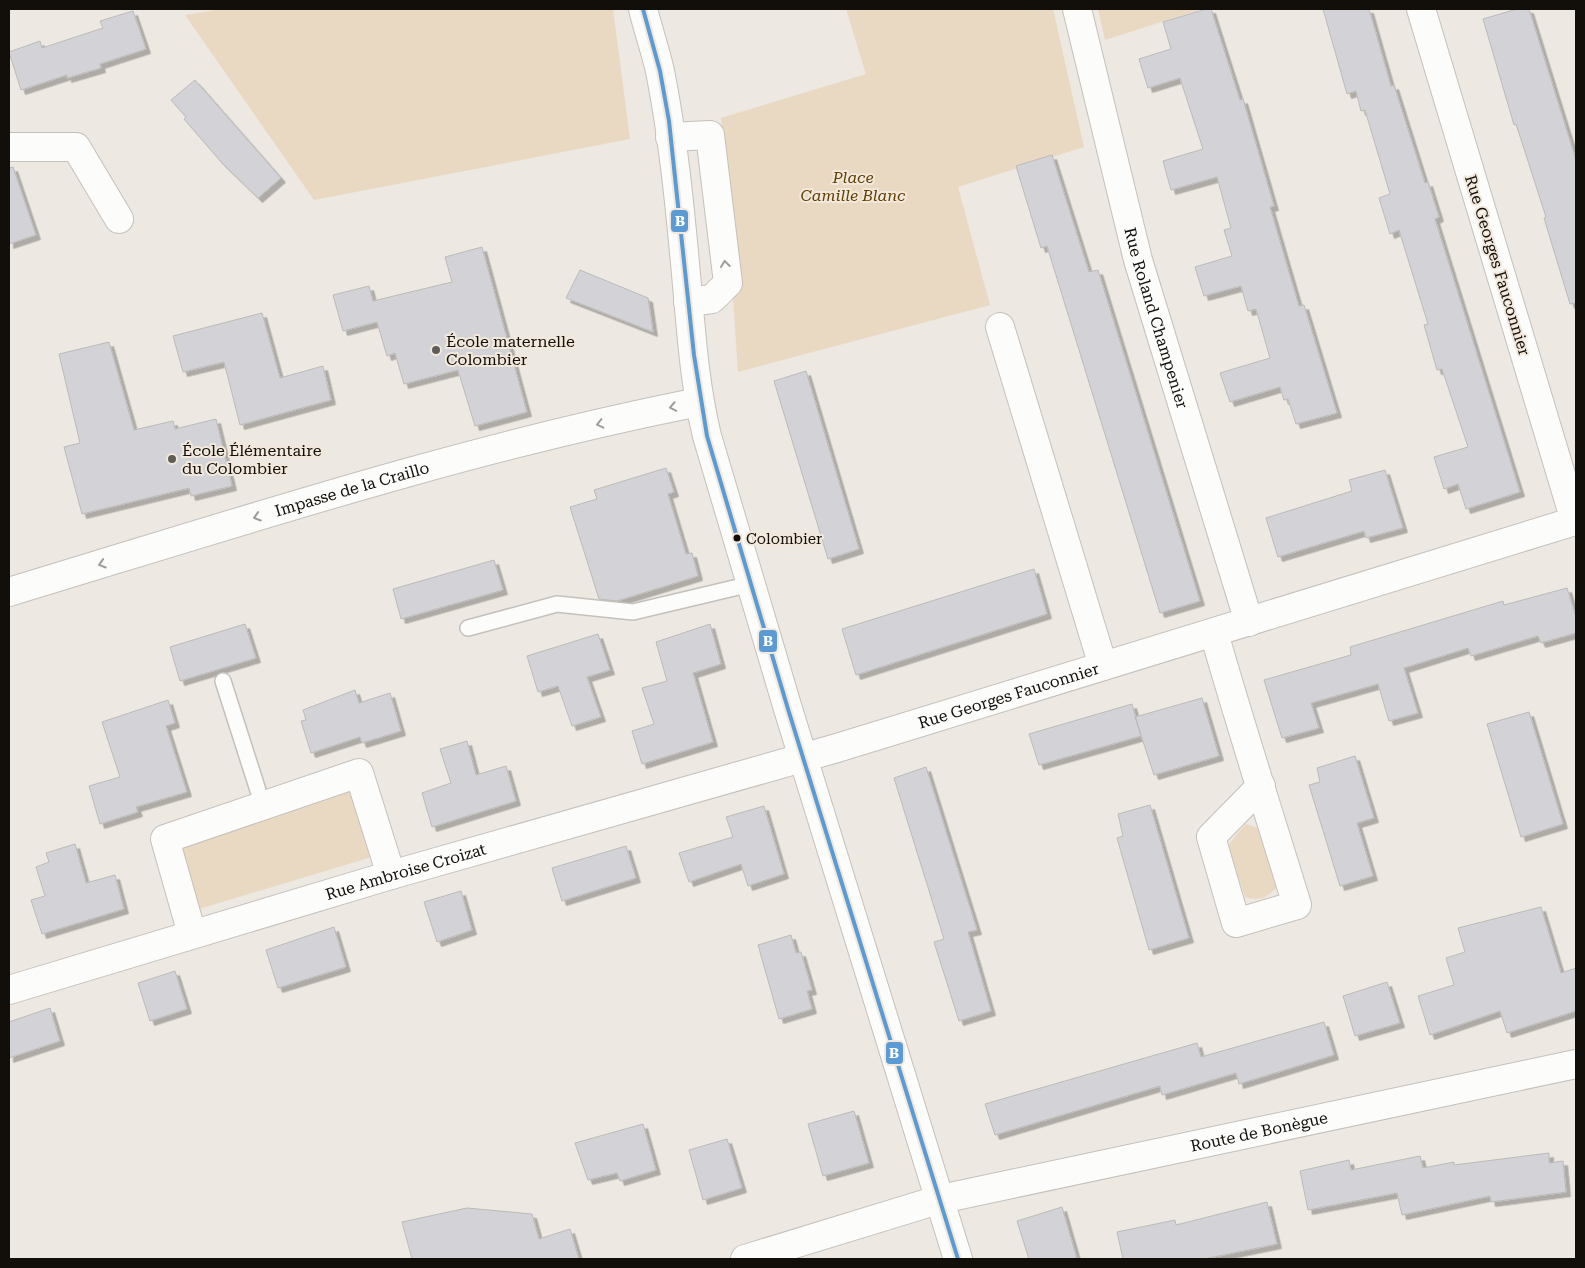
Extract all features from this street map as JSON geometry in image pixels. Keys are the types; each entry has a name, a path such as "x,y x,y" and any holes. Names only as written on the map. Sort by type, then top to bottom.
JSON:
{"street":[{"path":"643,9 660,70 670,137 699,402 751,584 958,1259"},
{"name":"Rue Roland Champenier","path":"1077,9 1138,260 1249,622"},
{"name":"Rue Georges Fauconnier","path":"804,758 1576,523 1421,9"},
{"path":"670,137 710,135 728,283 712,299 688,302"},
{"path":"9,147 76,146 119,219"},
{"path":"1000,326 1103,666"},
{"name":"Impasse de la Craillo","path":"9,592 340,492 549,435 699,402"},
{"path":"1214,633 1261,786 1296,904 1236,923 1211,838 1261,786"},
{"name":"Rue Ambroise Croizat","path":"9,990 391,875 804,758"},
{"path":"192,934 165,839 359,773 391,875"},
{"name":"Route de Bonègue","path":"745,1259 940,1199 1576,1064"}],"lane":[{"path":"468,628 557,604 633,612 751,584"},
{"path":"223,681 263,806"}],"green space":[{"path":"222,9 613,9 630,139 314,200 185,15"},
{"name":"Place Camille Blanc","path":"846,9 1053,9 1084,147 958,187 990,305 738,372 721,118 866,74"},
{"path":"1098,9 1202,9 1105,40"},
{"path":"352,785 375,856 199,909 178,845"},
{"path":"1246,824 1262,830 1278,886 1267,896 1259,899 1245,897 1228,845"}],"building":[{"path":"1211,9 1240,100 1243,99 1274,206 1270,207 1299,306 1304,305 1337,413 1296,424 1288,399 1284,400 1280,387 1230,402 1220,373 1270,358 1256,309 1248,311 1241,286 1204,296 1195,267 1232,256 1224,230 1231,228 1217,177 1171,190 1163,161 1203,149 1180,78 1148,88 1139,59 1171,49 1163,22"},
{"path":"1323,9 1369,9 1391,86 1394,85 1425,183 1428,182 1439,217 1435,219 1520,492 1466,509 1458,484 1444,489 1434,457 1468,447 1442,369 1437,370 1424,325 1428,324 1399,230 1390,234 1379,198 1390,194 1365,110 1361,111 1356,91 1347,94"},
{"path":"1517,9 1529,9 1576,160 1576,303 1570,304 1544,218 1546,217 1516,124 1514,125 1483,19"},
{"path":"133,11 146,49 100,64 101,68 67,78 67,75 21,90 9,52 40,41 42,48 103,28 100,21"},
{"path":"195,80 281,178 258,198 222,163 184,119 186,117 171,100"},
{"path":"1052,155 1089,272 1098,270 1200,601 1160,613 1047,246 1041,248 1016,166"},
{"path":"13,167 36,235 9,244 9,168"},
{"path":"482,247 527,412 475,426 458,370 404,384 395,353 387,356 377,322 343,331 333,295 369,286 373,301 452,282 445,257"},
{"path":"580,270 648,298 653,332 566,298"},
{"path":"262,313 280,378 323,366 331,400 240,425 224,362 183,372 173,336"},
{"path":"109,342 134,430 173,421 175,429 216,419 232,486 191,496 189,488 82,514 64,447 80,443 59,354"},
{"path":"806,371 859,549 828,559 774,381"},
{"path":"666,468 674,492 668,494 686,554 692,553 698,576 617,601 599,599 570,507 597,499 594,490"},
{"path":"1385,470 1403,528 1366,538 1364,531 1278,557 1266,518 1352,491 1349,480"},
{"path":"494,560 503,590 401,619 393,589"},
{"path":"1034,569 1047,614 856,675 842,629"},
{"path":"1567,588 1576,617 1576,633 1541,643 1538,636 1471,656 1468,648 1404,668 1418,713 1389,721 1378,684 1311,703 1319,728 1282,738 1264,680 1351,655 1350,647 1503,601 1504,605"},
{"path":"245,624 256,658 180,681 170,647"},
{"path":"710,624 721,664 693,673 713,742 642,764 632,731 654,724 642,688 667,681 656,642"},
{"path":"598,634 610,670 587,677 601,717 572,726 558,686 538,692 527,656"},
{"path":"355,690 359,703 390,693 401,731 362,743 360,737 311,753 301,721 306,720 303,710"},
{"path":"1202,698 1219,756 1154,775 1135,717"},
{"path":"168,700 175,723 166,726 187,792 136,807 138,812 100,824 89,786 120,777 102,722"},
{"path":"1132,704 1141,736 1039,765 1029,734"},
{"path":"1529,712 1563,824 1521,837 1487,724"},
{"path":"467,741 476,775 506,766 516,801 432,827 422,793 451,783 440,749"},
{"path":"1355,756 1374,818 1357,823 1373,876 1340,886 1309,785 1320,782 1317,768"},
{"path":"926,767 977,930 968,932 991,1011 959,1021 934,942 944,939 894,778"},
{"path":"1150,805 1189,938 1149,950 1117,838 1123,836 1118,814"},
{"path":"764,806 784,874 748,886 741,864 689,882 679,853 733,837 726,817"},
{"path":"75,844 86,883 115,875 124,909 42,934 31,900 45,896 36,867 49,862 46,853"},
{"path":"626,846 636,878 562,901 552,868"},
{"path":"461,891 472,930 437,942 424,902"},
{"path":"1541,907 1561,973 1576,968 1576,1011 1507,1033 1500,1011 1430,1035 1418,996 1454,985 1446,958 1465,952 1458,928"},
{"path":"334,927 346,967 278,988 266,950"},
{"path":"791,935 796,953 801,952 812,990 807,991 812,1009 779,1019 758,945"},
{"path":"175,971 187,1009 150,1021 138,983"},
{"path":"1387,982 1400,1023 1355,1036 1343,996"},
{"path":"50,1008 60,1041 9,1058 9,1022"},
{"path":"1324,1022 1334,1055 1239,1084 1236,1073 1162,1095 1160,1086 995,1135 985,1104 1197,1043 1201,1057"},
{"path":"854,1111 869,1163 823,1176 808,1124"},
{"path":"643,1124 656,1170 620,1181 617,1173 588,1180 575,1143"},
{"path":"727,1139 742,1188 703,1200 689,1150"},
{"path":"1549,1153 1549,1163 1563,1161 1566,1192 1491,1202 1490,1196 1402,1215 1397,1193 1308,1210 1300,1171 1349,1160 1351,1170 1420,1156 1423,1168 1454,1162 1454,1165"},
{"path":"1267,1202 1277,1244 1204,1259 1123,1259 1117,1232 1175,1220 1176,1225"},
{"path":"1062,1207 1077,1259 1029,1259 1017,1221"},
{"path":"467,1208 532,1214 539,1239 570,1229 579,1259 412,1259 402,1222"}],"transit line":[{"name":"B","path":"643,9 660,71 669,121 694,355 707,436 788,709 958,1259"}],"place":[{"name":"École maternelle Colombier","path":"436,350"},
{"name":"École Élémentaire du Colombier","path":"172,459"},
{"name":"Colombier","path":"737,538"}]}
